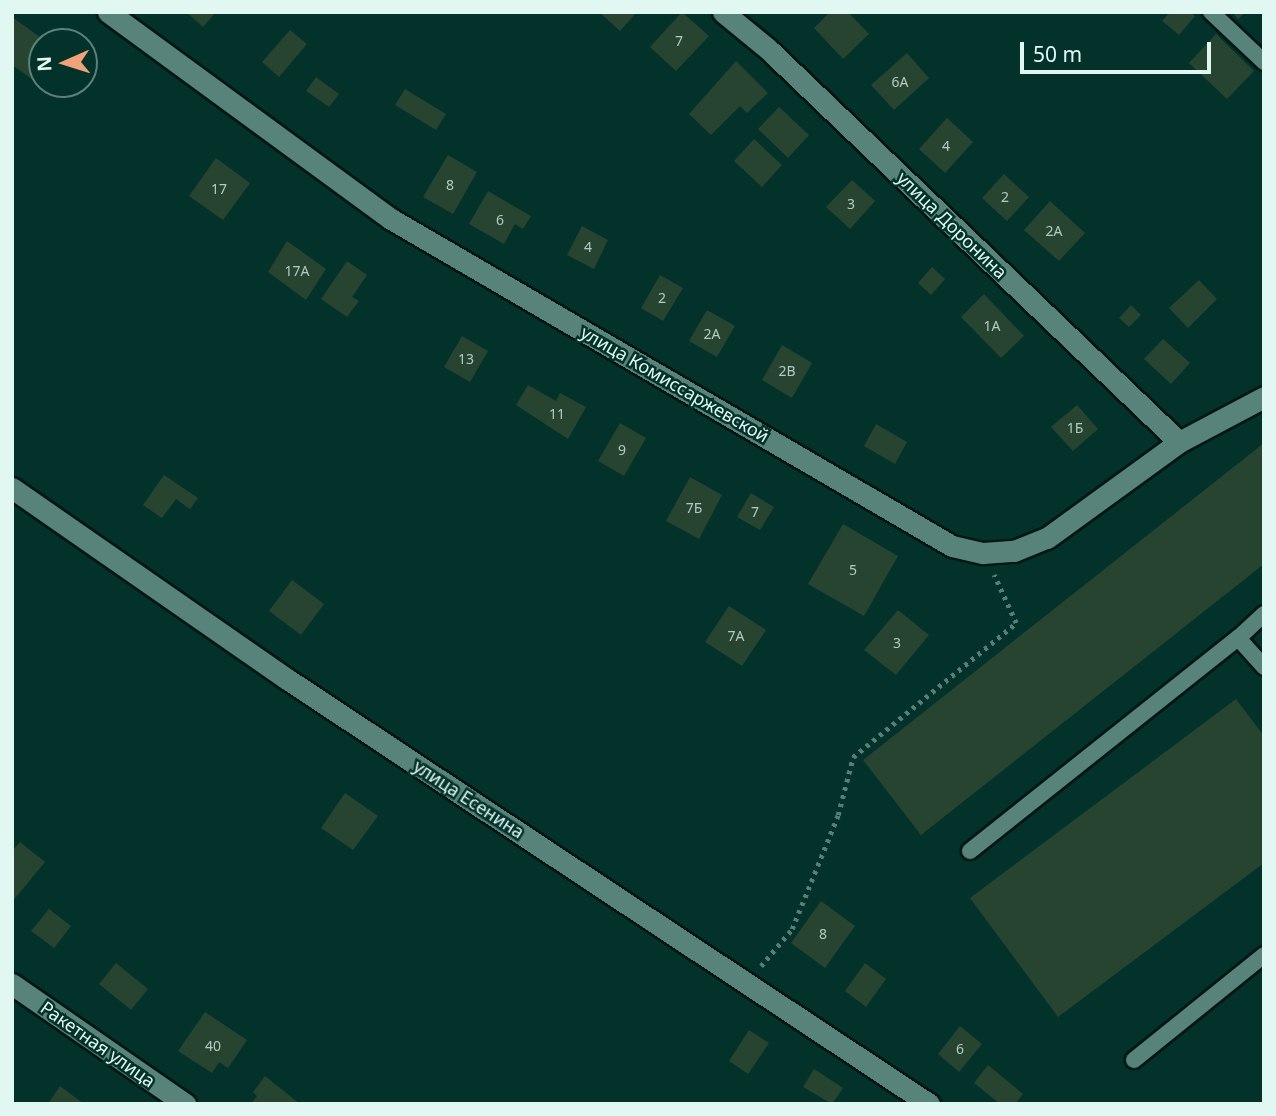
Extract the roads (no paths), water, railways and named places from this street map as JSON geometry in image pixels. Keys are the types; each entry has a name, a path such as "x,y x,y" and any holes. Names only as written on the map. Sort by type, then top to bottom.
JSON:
{"street":[{"name":"улица Комиссаржевской","path":"108,12 391,219 952,546 983,553 1014,551 1048,538 1179,442 1264,397"},
{"name":"улица Доронина","path":"723,12 767,48 1179,442"},
{"name":"улица Есенина","path":"12,488 287,679 929,1104"},
{"name":"Ракетная улица","path":"12,984 184,1104"}],"lane":[{"path":"1211,12 1264,62"},
{"path":"970,851 1238,638 1264,614"},
{"path":"1238,638 1264,667"},
{"path":"1134,1060 1264,955"}]}
